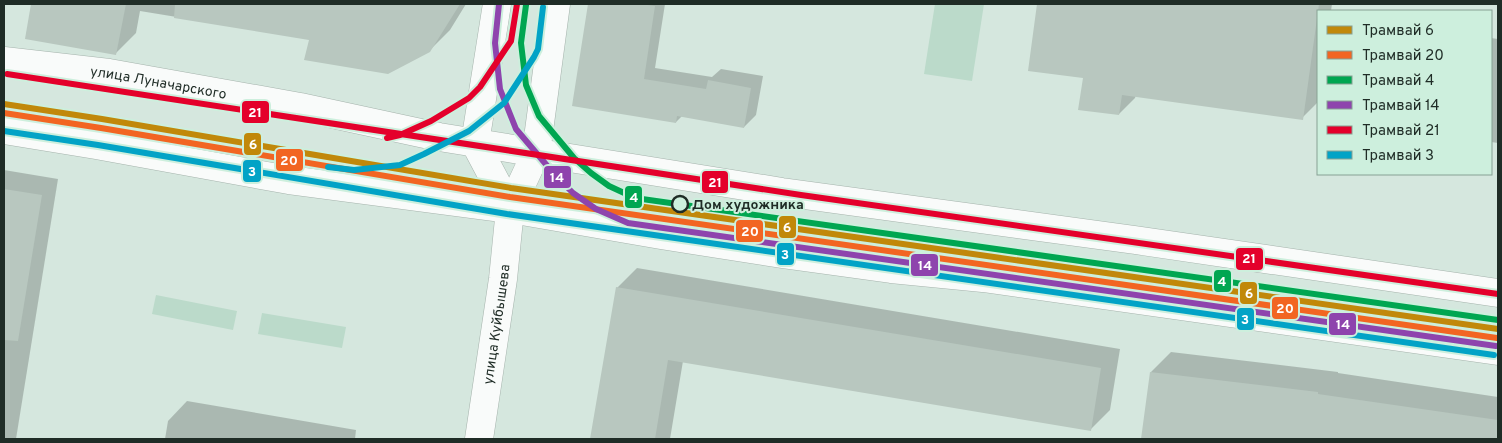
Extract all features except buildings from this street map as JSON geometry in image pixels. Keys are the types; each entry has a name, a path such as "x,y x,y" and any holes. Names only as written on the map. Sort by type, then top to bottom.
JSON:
{"main road":[{"path":"497,4 475,143 510,209"},
{"name":"улица Куйбышева","path":"479,439 510,209 536,153 556,4"},
{"name":"улица Луначарского","path":"4,61 119,75 300,108 475,143 782,192 1135,240 1498,293"},
{"path":"4,130 289,180 510,209 782,254 891,269 992,279 1498,351"}],"green space":[{"path":"935,4 984,4 972,81 924,74"},
{"path":"156,295 237,311 233,330 152,314"},
{"path":"262,313 346,327 342,348 258,334"}],"tram line":[{"name":"14","path":"499,4 495,43 500,89 516,129 573,193 596,209 628,223 1496,346"},
{"name":"21","path":"387,138 400,135 431,121 469,98 480,87 511,41 517,4"},
{"name":"4","path":"526,5 521,43 526,85 539,116 574,158 591,173 609,186 635,198 1498,320"},
{"name":"3","path":"328,167 354,170 400,165 469,131 504,103 534,57 538,49 543,7"},
{"name":"21","path":"7,74 801,195 1498,294"},
{"name":"6","path":"4,104 511,188 1498,329"},
{"name":"20","path":"4,113 510,197 1497,338"},
{"name":"3","path":"4,131 507,214 1494,355"}],"place":[{"name":"Дом художника","path":"680,204"}]}
